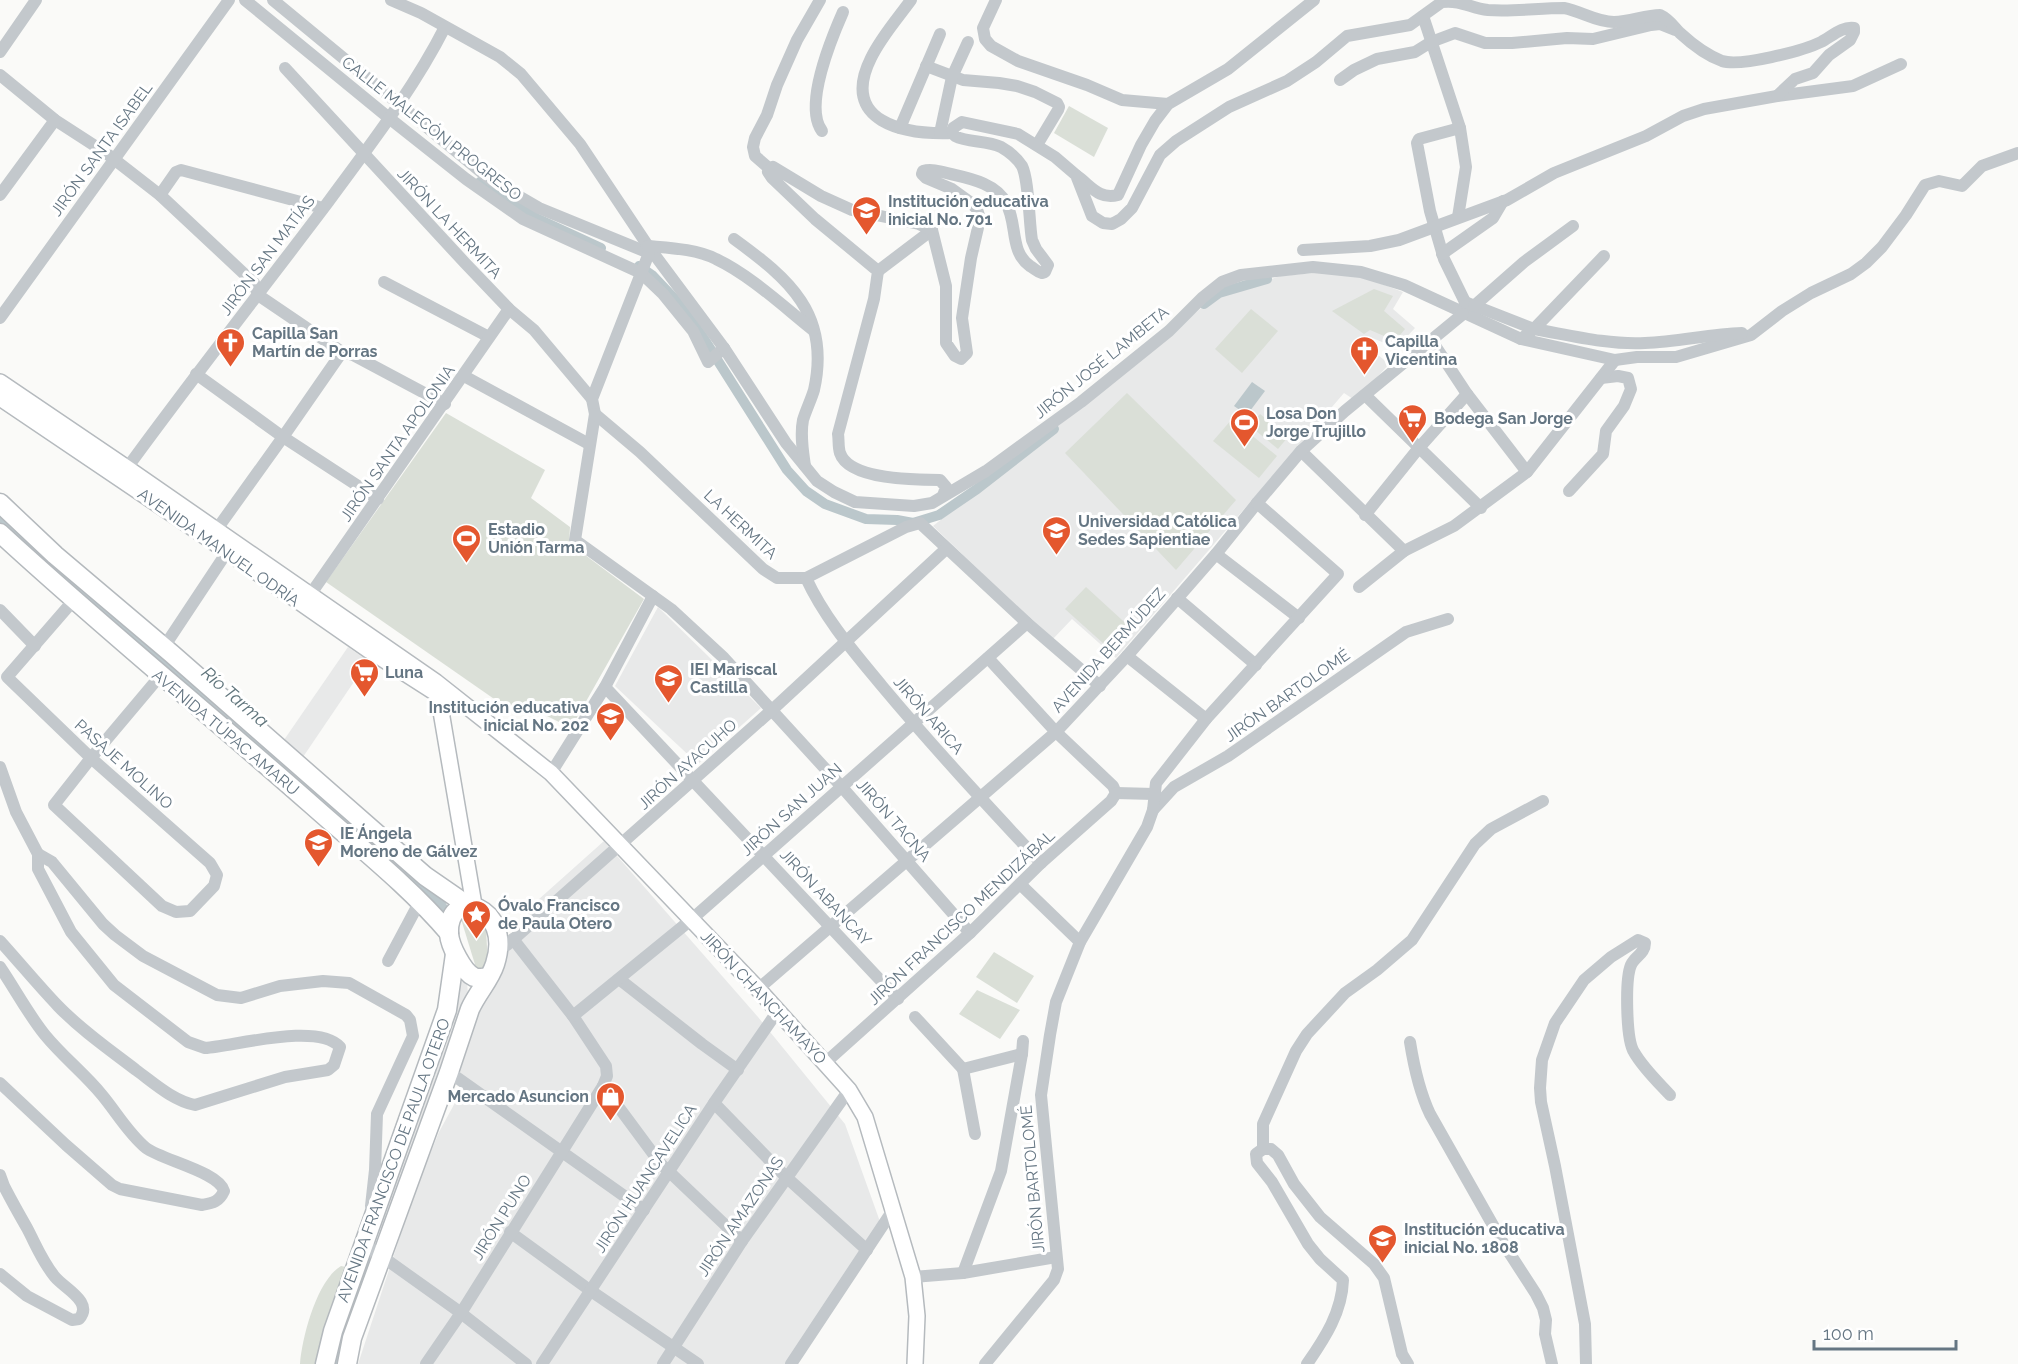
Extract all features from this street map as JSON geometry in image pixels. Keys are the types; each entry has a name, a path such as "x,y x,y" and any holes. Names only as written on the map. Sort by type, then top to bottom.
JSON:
{"highway":[{"path":"0,503 55,555 425,876 489,915 505,943 488,977 473,977 455,954 449,933 453,917 458,910 471,905"},
{"name":"AVENIDA TÚPAC AMARU","path":"0,533 73,601 288,784 420,901 449,933"},
{"name":"AVENIDA FRANCISCO DE PAULA OTERO","path":"325,1364 333,1331 366,1234 447,1010 455,954"},
{"name":"AVENIDA FRANCISCO DE PAULA OTERO","path":"347,1364 352,1338 470,1009 488,977"}],"main road":[{"name":"AVENIDA MANUEL ODRÍA","path":"0,382 230,547 437,689"},
{"name":"AVENIDA MANUEL ODRÍA","path":"0,398 123,471"},
{"name":"AVENIDA MANUEL ODRÍA","path":"230,547 310,595 346,627"},
{"name":"JIRÓN CHANCHAMAYO","path":"437,689 470,710 551,773 758,989 849,1090 865,1117 913,1277 917,1316 915,1364"},
{"path":"437,689 471,905"}],"street":[{"path":"0,52 36,0"},
{"name":"JIRÓN SANTA ISABEL","path":"0,318 229,0"},
{"name":"CALLE MALECÓN PROGRESO","path":"245,0 394,112 492,180 539,208 645,261 663,294 693,331 716,354"},
{"name":"CALLE MALECÓN PROGRESO","path":"273,0 466,179 523,219 645,261"},
{"path":"391,0 421,13 500,57 521,74 580,144 645,261 716,354"},
{"path":"770,169 755,156 753,142 797,40 820,0"},
{"path":"911,0 871,57 862,84 865,105 869,111 883,121 900,128 946,133 959,138 986,142 1013,155 1022,166 1032,240 1048,265 1046,272 1042,273 1037,272 1023,261 1018,252 1006,202 992,189 974,179 932,170 924,171 922,174 926,178 952,189 977,208 980,219 971,258 962,318 968,353 961,359 955,356 946,343 946,286 932,230"},
{"path":"996,0 983,28 985,39 991,46 1018,61 1122,100 1168,104"},
{"path":"946,133 962,123 979,124 1018,134 1055,157 1103,196 1118,195 1127,180 1141,145 1168,104 1227,69 1314,0"},
{"path":"1076,175 1092,216 1103,223 1112,224 1132,208 1160,155 1176,141 1229,107 1287,81 1316,62 1347,36 1410,25 1442,2 1460,1 1485,10 1564,8 1576,10 1596,20 1613,22 1660,15 1708,56 1730,63 1758,60 1804,49 1846,28 1854,28 1850,40 1829,56 1813,73 1795,79 1777,96"},
{"path":"822,131 817,121 819,76 832,36 843,12"},
{"path":"1422,16 1460,128 1466,166 1458,217"},
{"path":"1340,80 1377,59 1415,52 1431,42 1455,33 1485,44 1567,38 1593,39 1660,24 1678,32"},
{"name":"JIRÓN SAN MATÍAS","path":"123,471 363,155 394,112 445,27"},
{"path":"900,128 940,34"},
{"path":"946,133 952,77 968,42"},
{"path":"1303,250 1370,246 1399,240 1503,201 1554,173 1646,136 1683,116 1704,109 1777,96 1853,86 1901,64"},
{"path":"926,66 963,81 1017,86 1057,103 1058,110 1037,145"},
{"name":"JIRÓN LA HERMITA","path":"285,68 363,155 509,309 534,330 592,399"},
{"path":"0,75 55,120 114,159 160,195 254,283 258,295 342,352 353,355 445,404"},
{"path":"0,195 55,120"},
{"path":"1460,128 1417,141 1425,191 1442,254 1467,308 1521,339 1615,360 1637,357 1676,357 1751,335 1801,299 1851,274 1866,263 1882,247 1906,215 1925,184 1939,181 1962,186 1982,166 2018,153"},
{"path":"770,169 777,168 821,196 852,210 919,224 932,230"},
{"path":"770,169 768,172 772,178 815,219 878,271"},
{"path":"160,195 176,172 181,170 323,208"},
{"path":"1442,254 1493,218 1503,201"},
{"name":"AVENIDA BERMÚDEZ","path":"758,989 1056,732 1127,656 1216,554 1301,451 1328,425 1432,341 1467,308 1573,226"},
{"path":"932,230 878,271 874,299 838,434 840,454 860,470 906,480 940,480 946,487 943,496"},
{"path":"734,239 786,281 801,300 818,344 819,358 814,391 803,421 805,466"},
{"path":"645,261 699,253 717,259 745,277 813,330"},
{"path":"1521,339 1534,329 1604,256"},
{"path":"464,376 589,444 595,414 592,399 645,261"},
{"name":"JIRÓN JOSÉ LAMBETA","path":"716,354 817,481 855,502 914,506 932,503 986,471 1081,402 1169,331 1202,298 1222,282 1241,275 1313,267 1361,272 1467,308"},
{"path":"384,282 489,337"},
{"path":"1467,308 1534,329 1626,343 1672,341 1716,333 1751,335"},
{"name":"JIRÓN SANTA APOLONIA","path":"310,595 509,309"},
{"path":"1432,341 1467,394 1527,472"},
{"path":"213,534 284,438 342,352"},
{"path":"1359,587 1404,551 1454,526 1527,472 1615,360"},
{"path":"196,374 284,438 378,499"},
{"path":"1569,491 1603,454 1606,431 1624,406 1631,389 1628,378 1624,376 1601,378"},
{"path":"1365,515 1418,449 1467,394"},
{"path":"1365,395 1481,508"},
{"name":"LA HERMITA","path":"595,414 640,452 763,569 777,578 806,578 906,526 920,523 946,549"},
{"name":"JIRÓN TACNA","path":"589,444 575,540 671,609 724,658 841,786 970,933"},
{"path":"1301,451 1404,551"},
{"path":"988,658 1056,732 1113,786 1116,793 1154,794 1156,783 1206,719 1338,574 1257,503"},
{"path":"164,648 230,547"},
{"path":"946,549 1100,686"},
{"name":"JIRÓN AYACUHO","path":"505,943 621,846 772,711 946,549"},
{"path":"1216,554 1299,618"},
{"name":"JIRÓN ARICA","path":"806,578 816,599 846,642 913,723 1041,864"},
{"path":"551,773 605,687 653,596"},
{"path":"1177,598 1257,665"},
{"path":"0,610 35,646 73,601"},
{"name":"JIRÓN BARTOLOMÉ","path":"1153,810 1174,787 1228,756 1406,633 1448,619"},
{"name":"JIRÓN SAN JUAN","path":"573,1016 765,856 841,786 1027,623"},
{"name":"PASAJE MOLINO","path":"35,646 7,677 91,758 210,863 217,875 214,886 190,911 176,912 162,906 54,805 91,758"},
{"path":"1127,656 1206,719"},
{"path":"91,758 160,676"},
{"name":"JIRÓN ABANCAY","path":"605,687 898,999"},
{"path":"0,767 16,812 38,854 38,869 71,932 114,985 188,1042 205,1048 281,1035 315,1037 334,1041 340,1047 334,1065 328,1070 285,1077 195,1105 186,1103 148,1079 74,1021 0,941"},
{"name":"JIRÓN FRANCISCO MENDIZÁBAL","path":"825,1063 970,933 1041,864 1111,801 1116,793"},
{"name":"JIRÓN BARTOLOMÉ","path":"985,1364 1054,1280 1058,1269 1041,1095 1056,1002 1080,942 1147,827 1153,810 1154,794"},
{"path":"1263,1149 1263,1124 1296,1050 1307,1034 1345,993 1377,970 1412,940 1475,844 1491,829 1543,801"},
{"path":"38,854 52,862 115,935 143,956 217,995 241,998 280,986 323,981 349,983 406,1015 410,1020 412,1036 377,1114 375,1170 366,1234 381,1256 461,1313 526,1364"},
{"path":"1020,884 1080,942"},
{"path":"388,961 420,901"},
{"path":"1586,1364 1585,1324 1556,1166 1541,1102 1541,1067 1545,1047 1555,1023 1584,980 1611,957 1638,940 1645,943 1645,950 1631,965 1626,990 1629,1036 1632,1050 1670,1095"},
{"path":"505,943 573,1016 606,1066 608,1076 603,1086 660,1163 742,1241"},
{"path":"0,967 44,1033 102,1095 137,1139 156,1154 192,1168 220,1183 224,1191 220,1199 202,1205 120,1189 112,1185 0,1083"},
{"path":"619,979 738,1070"},
{"name":"JIRÓN HUANCAVELICA","path":"542,1364 714,1102 777,1012"},
{"path":"915,1017 963,1068 975,1134"},
{"path":"963,1273 1001,1171 1023,1041"},
{"path":"1410,1042 1422,1098 1503,1243 1544,1308 1545,1334 1552,1364"},
{"path":"963,1068 1022,1054"},
{"path":"449,1072 645,1210"},
{"name":"JIRÓN PUNO","path":"426,1364 461,1313 603,1086"},
{"name":"JIRÓN AMAZONAS","path":"663,1364 742,1241 849,1090"},
{"path":"714,1102 786,1177 867,1250"},
{"path":"1307,1364 1327,1335 1337,1314 1343,1280 1320,1259 1308,1244 1272,1182 1257,1163 1256,1154 1263,1149 1271,1149 1278,1155 1294,1184 1320,1217 1374,1264 1384,1278 1402,1354 1408,1364"},
{"path":"0,1175 43,1263 60,1283 83,1303 85,1308 82,1315 79,1319 72,1320 27,1296 0,1274"},
{"path":"791,1364 893,1210"},
{"path":"510,1233 698,1364"},
{"path":"913,1277 963,1273 1056,1257"}],"shaded area":[{"path":"1069,106 1108,128 1094,157 1054,133"},
{"path":"1327,272 1363,277 1403,292 1393,309 1415,328 1394,347 1370,337 1360,349 1368,354 1372,350 1389,364 1356,401 1344,393 1116,658 1072,619 1052,640 933,526 1123,374 1212,299 1280,276"},
{"path":"1374,289 1393,296 1384,311 1405,329 1400,335 1394,334 1391,339 1370,330 1364,334 1332,311"},
{"path":"1251,309 1278,331 1242,373 1215,349"},
{"path":"1252,382 1265,391 1247,415 1234,406"},
{"path":"1127,393 1236,500 1176,570 1065,453"},
{"name":"Estadio Unión Tarma","path":"446,413 545,470 531,498 570,527 569,543 644,599 571,728 537,711 533,716 517,705 510,710 326,582"},
{"path":"1260,414 1288,437 1278,449 1250,426"},
{"name":"Losa Don Jorge Trujillo","path":"1232,419 1277,456 1259,478 1213,441"},
{"path":"1086,587 1134,631 1114,653 1065,609"},
{"path":"658,607 761,708 698,764 615,686"},
{"path":"348,647 368,661 303,757 284,740"},
{"path":"604,841 758,1017 845,1124 883,1230 792,1364 358,1364 415,1191 439,1132 462,1090 457,1072 385,1229 376,1224 457,983 467,981 468,996 488,971 529,908"},
{"path":"468,911 483,920 486,928 488,967 477,971 461,919"},
{"path":"994,952 1034,976 1017,1003 976,977"},
{"path":"977,990 1020,1010 1000,1039 959,1014"},
{"path":"341,1266 346,1267 346,1273 328,1319 316,1364 300,1364 312,1310 325,1283"}],"waterway":[{"path":"480,182 536,218 601,248"},
{"path":"639,266 652,275 687,312 787,470 806,491 825,504 866,519 913,523 939,515 977,489 1054,429"},
{"path":"1204,304 1219,293 1267,279"},
{"name":"Río Tarma","path":"0,518 407,873 433,897 440,909"},
{"path":"334,1364 367,1265"}],"place":[{"name":"Institución educativa inicial No. 701","path":"867,236"},
{"name":"Capilla San Martín de Porras","path":"231,368"},
{"name":"Capilla Vicentina","path":"1364,376"},
{"name":"Bodega San Jorge","path":"1413,444"},
{"name":"Losa Don Jorge Trujillo","path":"1245,448"},
{"name":"Universidad Católica Sedes Sapientiae","path":"1057,556"},
{"name":"Estadio Unión Tarma","path":"467,564"},
{"name":"Luna","path":"364,698"},
{"name":"IEI Mariscal Castilla","path":"669,704"},
{"name":"Institución educativa inicial No. 202","path":"610,742"},
{"name":"IE Ángela Moreno de Gálvez","path":"319,868"},
{"name":"Óvalo Francisco de Paula Otero","path":"477,940"},
{"name":"Mercado Asuncion","path":"610,1122"},
{"name":"Institución educativa inicial No. 1808","path":"1383,1264"}]}
